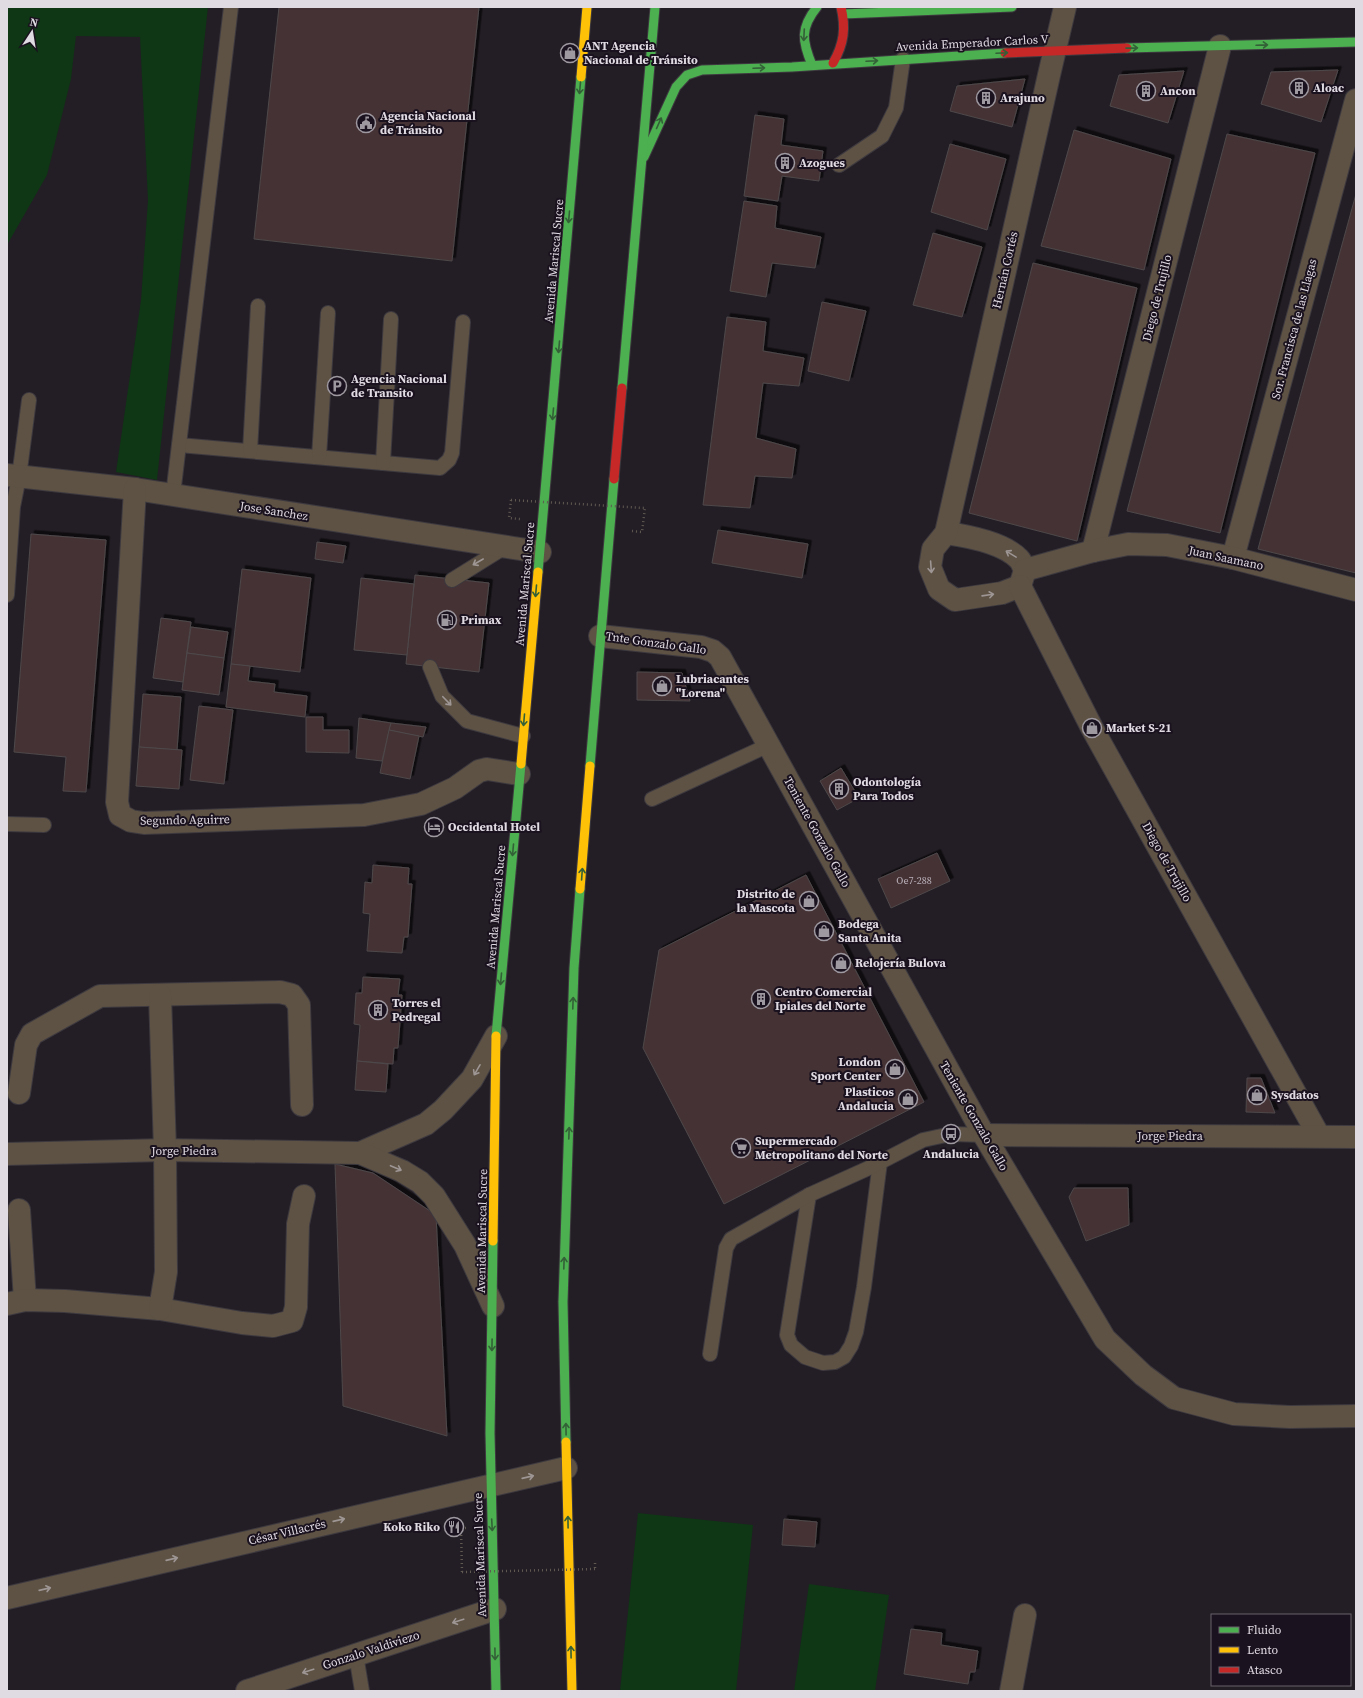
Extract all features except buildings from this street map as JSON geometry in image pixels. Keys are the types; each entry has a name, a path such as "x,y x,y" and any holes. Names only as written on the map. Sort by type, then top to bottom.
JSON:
{"main road":[{"name":"Avenida Mariscal Sucre","path":"496,1691 490,1486 496,1036 556,375 587,7"},
{"path":"572,1691 563,1302 574,968 600,636 643,159 655,7"},
{"path":"812,65 804,46 805,28 817,7"},
{"path":"833,63 841,49 845,32 842,10 1012,7"},
{"name":"Avenida Emperador Carlos V","path":"643,159 676,86 687,75 702,70 792,67 833,63 1054,50 1356,42"}],"street":[{"name":"Hernán Cortés","path":"946,533 1054,50 1066,7"},
{"name":"Diego de Trujillo","path":"1093,551 1220,46"},
{"name":"Sor. Francisca de las Llagas","path":"1233,558 1356,100"},
{"name":"Jose Sanchez","path":"13,476 135,489 540,552"},
{"name":"Segundo Aguirre","path":"135,489 117,802 120,815 131,821 144,823 364,815 421,804 455,788 479,771 487,769 519,774"},
{"path":"946,533 973,537 1010,552 1020,560 1022,578 1002,593 955,600 939,589 930,567 933,549 946,533"},
{"name":"Juan Saamano","path":"1022,578 1093,551 1128,544 1167,545 1233,558 1356,590"},
{"name":"Diego de Trujillo","path":"1022,578 1092,728 1319,1136"},
{"name":"Tnte Gonzalo Gallo","path":"600,636 701,647 713,651"},
{"name":"Teniente Gonzalo Gallo","path":"713,651 720,657 984,1135 1106,1339 1144,1375 1174,1398 1234,1414 1290,1417 1356,1416"},
{"path":"19,1092 26,1045 32,1034 100,996 280,992 292,995 299,1005 302,1105"},
{"path":"160,995 165,1150 166,1272 160,1309"},
{"name":"Jorge Piedra","path":"360,1153 406,1134 432,1120 472,1079 496,1036"},
{"name":"Jorge Piedra","path":"984,1135 1356,1137"},
{"name":"Jorge Piedra","path":"7,1154 165,1150 360,1153 402,1171 420,1182 434,1196 465,1245 493,1306"},
{"path":"19,1210 16,1302 65,1301 160,1309 242,1323 273,1326 292,1321 296,1307 298,1224 304,1196"},
{"name":"César Villacrés","path":"7,1598 566,1468"},
{"name":"Gonzalo Valdiviezo","path":"247,1691 494,1609"},
{"path":"1011,1691 1025,1615"}],"lane":[{"path":"173,495 231,7"},
{"path":"839,165 882,136 896,108 904,59"},
{"path":"250,451 258,306"},
{"path":"319,457 328,313"},
{"path":"383,463 391,319"},
{"path":"179,445 440,468 449,460 452,453 463,322"},
{"path":"7,595 13,507 13,476 29,400"},
{"path":"452,580 505,547"},
{"path":"430,667 442,696 467,721 523,736"},
{"path":"652,799 769,745"},
{"path":"7,824 44,825"},
{"path":"710,1354 726,1248 731,1239 809,1195 923,1140 951,1134 984,1135"},
{"path":"809,1195 787,1335 791,1345 805,1357 823,1363 835,1362 844,1357 856,1332 864,1287 880,1162"},
{"path":"356,1655 362,1691"}],"path":[{"path":"509,518 511,500 645,508 642,532"},
{"path":"460,1528 462,1572 595,1569"}],"green space":[{"path":"7,7 208,7 157,480 116,472 141,300 148,200 140,37 76,36 71,79 47,175 7,245"},
{"path":"638,1513 753,1525 736,1691 620,1691"},
{"path":"809,1584 889,1595 875,1691 794,1691"}],"traffic: fast":[{"path":"622,388 655,7"},
{"path":"812,65 806,49 804,35 805,28 811,15 817,7"},
{"path":"843,14 1012,7"},
{"path":"1127,48 1356,42"},
{"path":"644,157 676,87 687,75 702,70 792,67 1005,53"},
{"path":"538,572 581,77"},
{"path":"590,766 614,479"},
{"path":"496,1036 521,764"},
{"path":"566,1442 563,1302 574,968 580,889"},
{"path":"493,1241 490,1433 496,1691"}],"traffic: slow":[{"path":"581,77 587,7"},
{"path":"521,764 538,572"},
{"path":"580,889 590,766"},
{"path":"493,1241 496,1036"},
{"path":"566,1442 572,1691"}],"traffic: jam":[{"path":"833,63 840,49 843,36 844,29 841,7"},
{"path":"1005,53 1127,48"},
{"path":"614,479 622,388"}],"place":[{"name":"ANT Agencia Nacional de Tránsito","path":"570,53"},
{"name":"Aloac","path":"1299,88"},
{"name":"Ancon","path":"1146,91"},
{"name":"Arajuno","path":"986,98"},
{"name":"Agencia Nacional de Tránsito","path":"366,123"},
{"name":"Azogues","path":"785,163"},
{"name":"Agencia Nacional de Transito","path":"337,386"},
{"name":"Primax","path":"447,620"},
{"name":"Lubriacantes \"Lorena\"","path":"662,686"},
{"name":"Market S-21","path":"1092,728"},
{"name":"Odontología Para Todos","path":"839,789"},
{"name":"Occidental Hotel","path":"434,827"},
{"name":"Distrito de la Mascota","path":"809,901"},
{"name":"Bodega Santa Anita","path":"824,931"},
{"name":"Relojería Bulova","path":"841,963"},
{"name":"Centro Comercial Ipiales del Norte","path":"761,999"},
{"name":"Torres el Pedregal","path":"378,1010"},
{"name":"London Sport Center","path":"895,1069"},
{"name":"Sysdatos","path":"1257,1095"},
{"name":"Plasticos Andalucia","path":"908,1099"},
{"name":"Andalucia","path":"951,1134"},
{"name":"Supermercado Metropolitano del Norte","path":"741,1148"},
{"name":"Koko Riko","path":"454,1527"}]}
